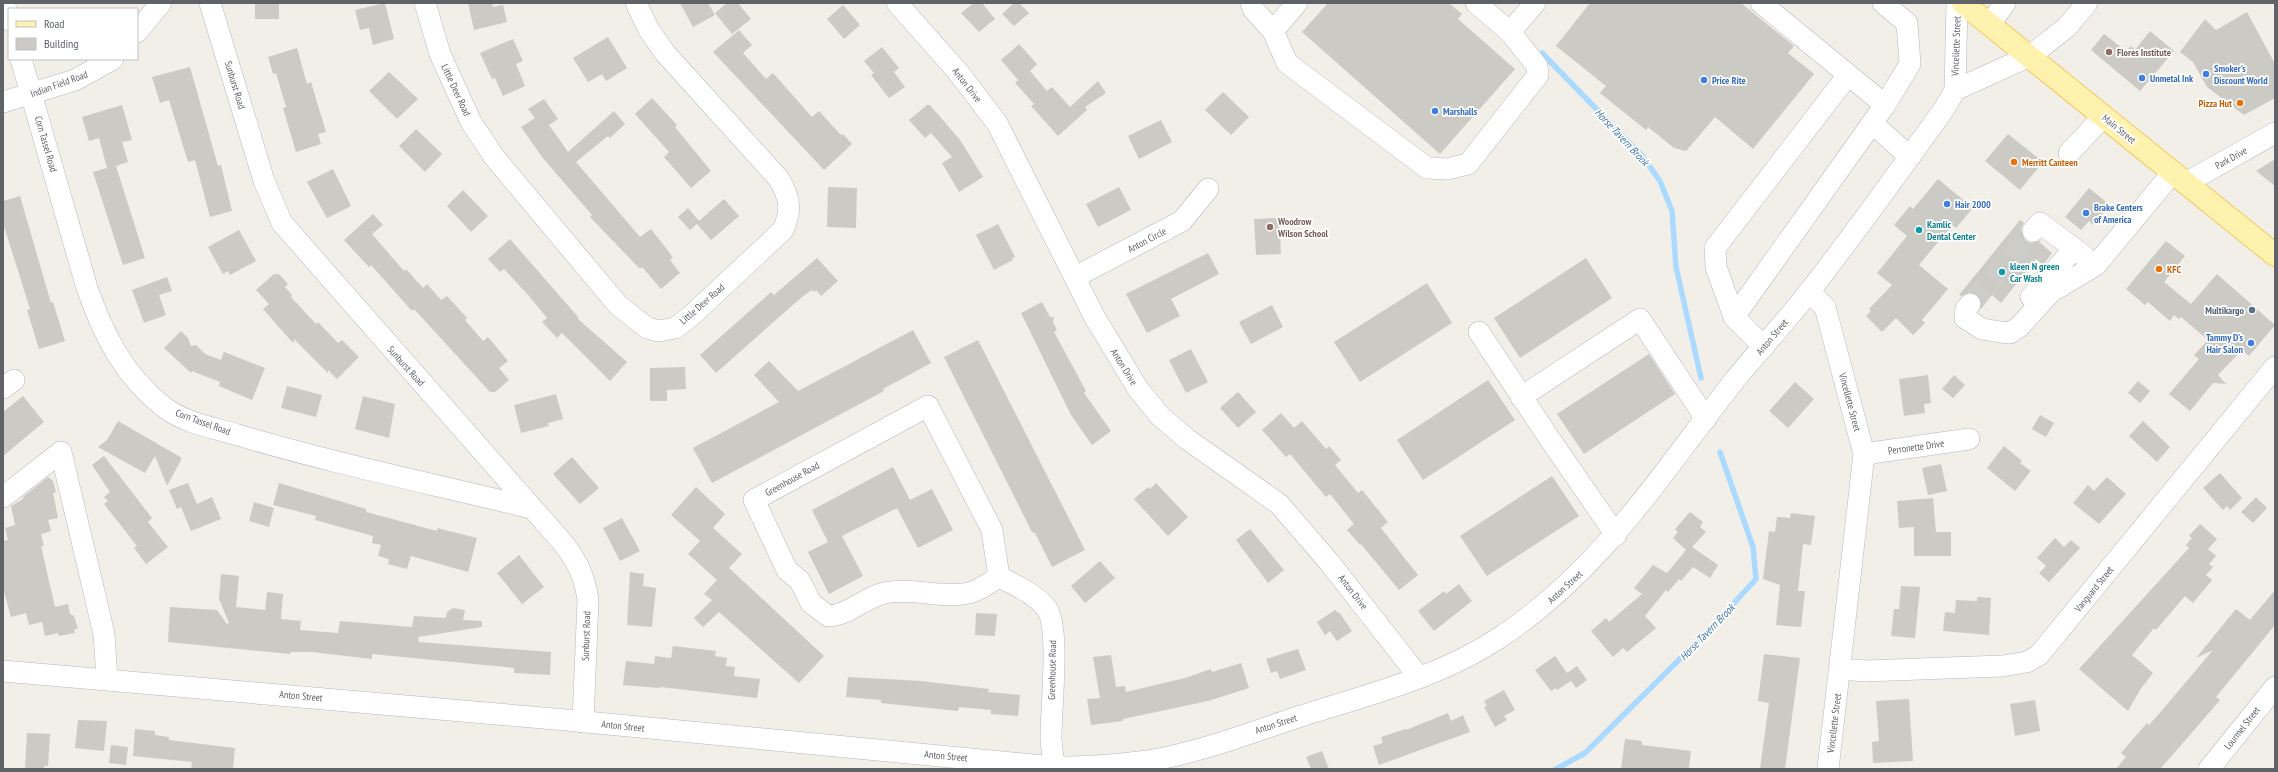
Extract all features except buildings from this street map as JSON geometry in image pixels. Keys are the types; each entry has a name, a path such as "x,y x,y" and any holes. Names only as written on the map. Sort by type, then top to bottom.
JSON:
{"main road":[{"name":"Main Street","path":"1963,3 2275,255"}],"street":[{"path":"4,3 8,17"},
{"path":"138,31 160,3"},
{"name":"Sunburst Road","path":"210,3 264,181 282,224 572,554 586,583 588,600 583,722"},
{"name":"Little Deer Road","path":"425,3 440,54 453,84 471,122 496,158 618,305 648,328 659,331 675,328 690,316 783,230 789,217 790,205 787,192 779,179 665,53 649,30 636,3"},
{"name":"Anton Drive","path":"897,3 958,72 997,123 1115,353 1138,389 1160,416 1187,439 1279,504 1329,562 1418,678"},
{"path":"1251,3 1253,9 1273,31 1287,63 1427,168 1447,169 1468,164 1538,75 1537,66 1510,32 1476,3"},
{"path":"1273,31 1297,3"},
{"path":"1510,32 1535,3"},
{"path":"1761,3 1885,105"},
{"path":"1734,317 1885,105 1910,64 1907,23 1883,3"},
{"name":"Vincellette Street","path":"1828,769 1841,669 1864,454 1825,307 1809,292 1910,157 1944,109 1955,90 1958,3"},
{"path":"1990,24 2005,3"},
{"name":"Vincellette Street","path":"1955,90 2030,56 2067,27 2087,3"},
{"name":"Corn Tassel Road","path":"21,60 87,288 107,339 120,360 135,379 166,409 187,419 272,445 532,508"},
{"name":"Indian Field Road","path":"3,102 75,80 111,60"},
{"path":"1764,347 1734,317 1716,267 1715,248 1848,75"},
{"path":"2069,153 2103,117"},
{"path":"1872,123 1910,157"},
{"name":"Park Drive","path":"2180,178 2275,133"},
{"path":"1970,304 1966,309 1965,318 1982,329 2010,333 2019,328 2051,292 2096,265 2180,178"},
{"name":"Anton Circle","path":"1076,277 1182,221 1208,189"},
{"path":"2033,231 2040,223 2096,265"},
{"path":"2000,332 2074,249"},
{"name":"Anton Street","path":"3,671 583,722 1053,768 1129,764 1201,749 1418,678 1461,660 1497,640 1544,606 1584,569 1616,535 1734,381 1809,292"},
{"path":"1521,397 1640,319 1706,419"},
{"path":"1479,332 1521,397 1616,535"},
{"name":"Vanguard Street","path":"1841,669 1865,671 2002,666 2027,662 2039,655 2057,635 2275,367"},
{"name":"Greenhouse Road","path":"928,406 992,530 999,577 971,593 958,595 898,592 884,593 860,602 844,613 828,616 811,603 800,581 787,570 754,500 928,406"},
{"name":"Perronette Drive","path":"1864,454 1969,439"},
{"path":"3,497 61,452 104,634 107,679"},
{"name":"Greenhouse Road","path":"999,577 1021,588 1042,603 1050,614 1053,639 1051,737 1053,768"},
{"name":"Lourmel Street","path":"2210,769 2275,687"}],"waterway":[{"name":"Horse Tavern Brook","path":"1542,53 1643,157 1660,181 1672,211 1676,267 1701,378"},
{"name":"Horse Tavern Brook","path":"1556,769 1585,753 1712,627 1756,579 1753,547 1720,452"}],"tunnel":[{"path":"1970,304 2033,231"}],"place":[{"name":"Flores Institute","path":"2109,52"},
{"name":"Smoker's Discount World","path":"2206,74"},
{"name":"Unmetal Ink","path":"2142,78"},
{"name":"Price Rite","path":"1704,80"},
{"name":"Pizza Hut","path":"2240,103"},
{"name":"Marshalls","path":"1435,111"},
{"name":"Merritt Canteen","path":"2014,162"},
{"name":"Hair 2000","path":"1947,204"},
{"name":"Brake Centers of America","path":"2086,213"},
{"name":"Woodrow Wilson School","path":"1270,227"},
{"name":"Kamlic Dental Center","path":"1919,230"},
{"name":"KFC","path":"2159,269"},
{"name":"kleen N green Car Wash","path":"2002,272"},
{"name":"Multikargo","path":"2252,310"},
{"name":"Tammy D's Hair Salon","path":"2251,343"}]}
